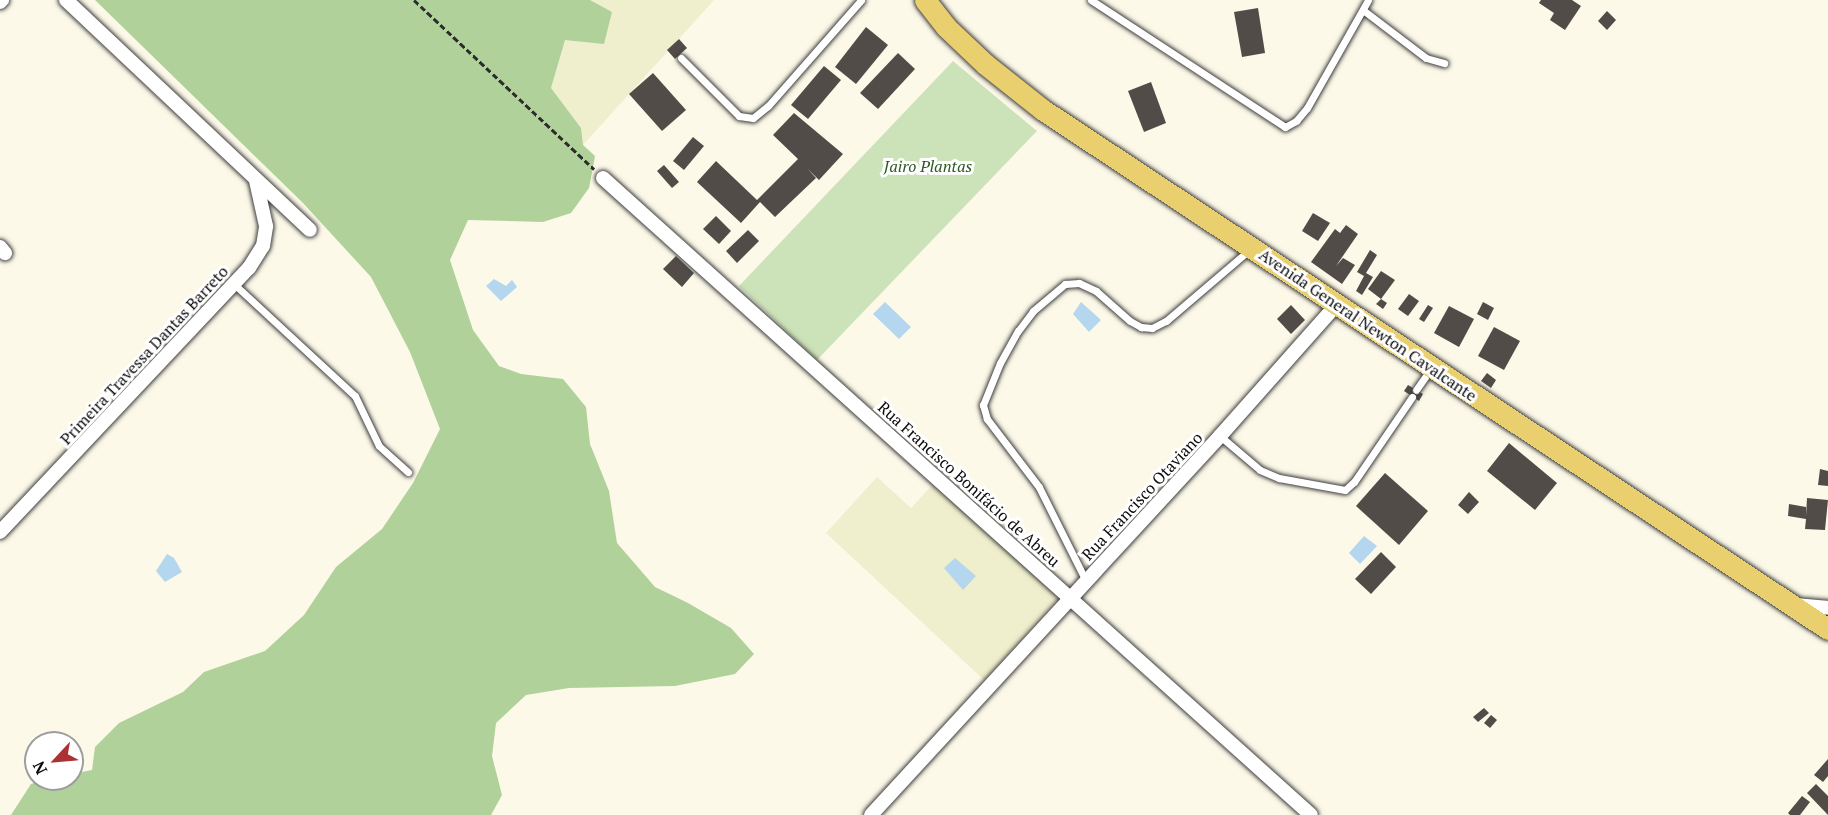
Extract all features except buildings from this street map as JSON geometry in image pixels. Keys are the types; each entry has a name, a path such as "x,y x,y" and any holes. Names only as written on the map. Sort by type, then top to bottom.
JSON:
{"main road":[{"name":"Avenida General Newton Cavalcante","path":"926,0 946,27 1043,110 1828,628"}],"street":[{"path":"66,0 256,182 310,230"},
{"name":"Rua Francisco Bonifácio de Abreu","path":"603,178 1311,815"},
{"name":"Primeira Travessa Dantas Barreto","path":"0,532 249,268 263,246 266,226 256,182"},
{"name":"Rua Francisco Otaviano","path":"871,815 1220,436 1338,303"},
{"path":"1794,605 1828,608"}],"lane":[{"path":"681,58 739,116 753,118 768,106 861,0"},
{"path":"1091,0 1285,127 1296,121 1307,108 1368,0"},
{"path":"1363,10 1426,58 1444,63"},
{"path":"1086,582 1039,487 987,419 983,405 1000,363 1018,331 1033,312 1052,293 1065,285 1079,283 1096,291 1130,321 1141,327 1152,328 1175,314 1252,247"},
{"path":"234,284 355,396 379,446 408,472"},
{"path":"1220,436 1260,470 1279,478 1345,490 1354,482 1432,368"}],"path":[{"path":"414,0 603,178"}],"green space":[{"path":"95,0 590,0 612,12 604,44 565,40 551,88 581,128 583,145 595,156 589,188 571,213 543,222 468,220 450,260 473,330 499,366 521,374 563,379 586,407 590,444 609,491 617,543 655,587 731,628 754,654 735,674 675,686 569,688 526,695 496,723 492,756 502,795 491,815 11,815 26,791 84,791 84,772 92,770 95,747 119,723 183,692 204,672 265,651 304,615 336,567 382,529 413,483 440,429 410,352 371,277 303,203"},
{"path":"590,0 714,0 583,145 581,128 551,88 565,39 604,43 611,12"},
{"name":"Jairo Plantas","path":"953,61 1037,131 817,360 739,286"},
{"path":"877,477 911,508 935,482 1060,597 984,680 826,533"}],"water":[{"path":"494,279 506,286 512,280 517,287 501,301 486,286"},
{"path":"885,302 911,327 899,339 873,314"},
{"path":"1081,302 1101,320 1089,332 1073,314"},
{"path":"1364,536 1377,546 1360,564 1349,553"},
{"path":"167,554 174,558 182,572 165,582 156,571"},
{"path":"955,558 976,576 963,590 944,568"}]}
